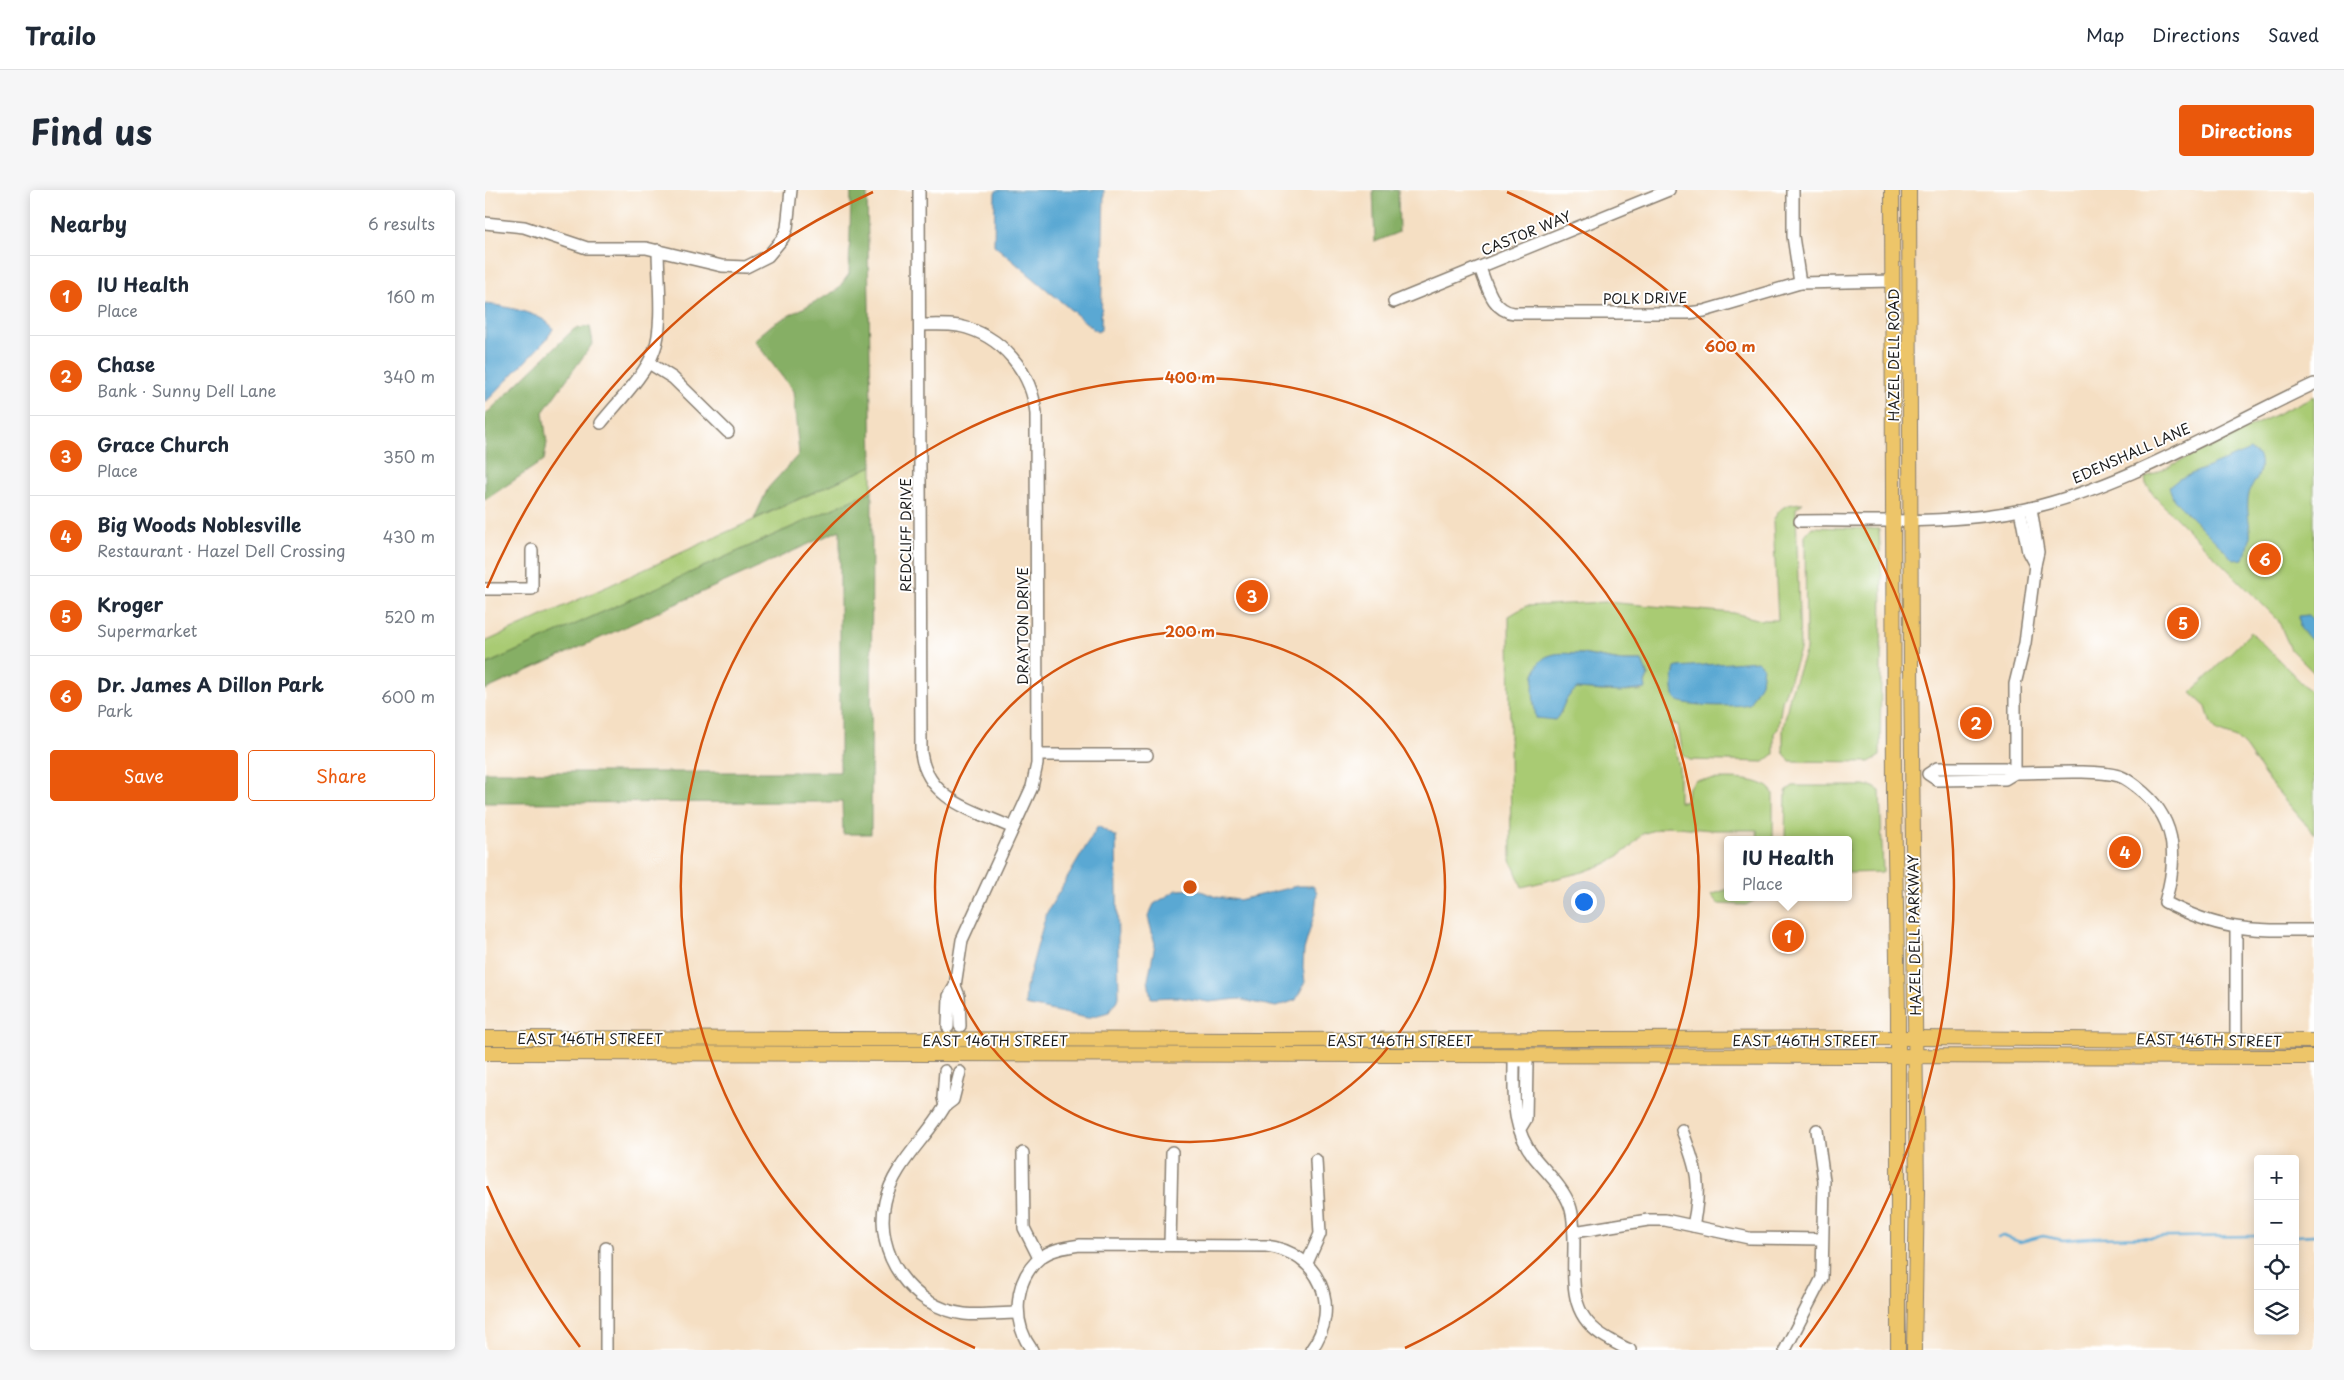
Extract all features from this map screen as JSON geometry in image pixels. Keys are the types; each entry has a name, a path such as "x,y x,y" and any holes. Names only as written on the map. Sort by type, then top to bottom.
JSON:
{"main road":[{"name":"HAZEL DELL ROAD","path":"1892,190 1893,520"},
{"name":"HAZEL DELL ROAD","path":"1909,190 1910,520"},
{"name":"HAZEL DELL PARKWAY","path":"1893,520 1894,799 1898,1039 1898,1350"},
{"name":"HAZEL DELL PARKWAY","path":"1910,520 1917,1192 1914,1350"},
{"name":"EAST 146TH STREET","path":"485,1038 1520,1040 1916,1038 2314,1041"},
{"name":"EAST 146TH STREET","path":"485,1052 1521,1058 1898,1056 2314,1057"}],"street":[{"path":"485,223 524,227 587,248 646,248 733,268 746,267 758,263 768,256 783,238 787,228 791,190"},
{"name":"REDCLIFF DRIVE","path":"919,190 922,761 929,778 944,795 1013,828"},
{"name":"CASTOR WAY","path":"1394,302 1669,190"},
{"path":"1793,190 1793,236 1800,283"},
{"path":"601,423 649,363 658,340 658,250"},
{"name":"POLK DRIVE","path":"1480,268 1497,305 1505,312 1514,313 1688,313 1800,283 1893,281"},
{"name":"DRAYTON DRIVE","path":"920,325 961,327 994,341 1019,366 1027,380 1034,402 1036,424 1038,755 1032,787 962,940 955,986 949,996 948,1027"},
{"path":"649,363 673,378 728,432"},
{"name":"EDENSHALL LANE","path":"1800,521 1910,520 1977,516 2026,509 2091,491 2314,384"},
{"path":"2015,773 2015,684 2025,643 2038,552 2026,509"},
{"path":"485,589 532,589 531,550"},
{"path":"1038,755 1147,755"},
{"path":"2015,773 2005,779 1956,780 1937,780 1928,774 1937,768 2005,768 2015,773 2119,776 2134,785 2156,804 2166,818 2173,858 2171,883 2165,902 2187,914 2236,929 2314,930"},
{"path":"2236,929 2236,1040"},
{"name":"DRAYTON DRIVE","path":"955,986 959,996 960,1026"},
{"path":"1520,1040 1521,1058 1527,1063 1526,1120 1520,1128 1528,1148 1567,1201 1571,1212 1574,1290 1579,1309 1591,1326 1626,1349"},
{"path":"945,1071 943,1098 945,1106"},
{"path":"960,1072 953,1100 945,1106 898,1172 885,1202 884,1224 888,1251 897,1274 910,1288 931,1302 963,1314 1017,1312"},
{"path":"1683,1130 1698,1178 1699,1195 1693,1226"},
{"path":"1785,1350 1820,1283 1824,1181 1817,1130"},
{"path":"1170,1245 1172,1152"},
{"path":"1023,1153 1024,1228 1039,1258"},
{"path":"1307,1262 1320,1234 1316,1160"},
{"path":"1573,1232 1648,1220 1665,1220 1749,1238 1822,1240"},
{"path":"1032,1350 1022,1334 1017,1312 1023,1282 1039,1258 1058,1249 1080,1244 1274,1247 1307,1262 1320,1284 1326,1310 1323,1328 1311,1350"},
{"path":"606,1248 606,1350"}],"green space":[{"path":"851,190 867,190 872,466 754,519 768,488 799,454 793,391 754,340 773,324 837,290 849,274"},
{"path":"1373,190 1398,190 1399,232 1375,242"},
{"path":"590,326 593,343 543,412 547,443 544,460 485,500 485,415 574,329"},
{"path":"2314,396 2314,673 2291,650 2278,620 2155,497 2146,484 2145,478"},
{"path":"872,466 872,491 485,665 485,642"},
{"path":"872,491 871,834 843,834 842,802 485,803 485,772 840,772 840,530 485,690 485,665"},
{"path":"1803,503 1796,508 1800,650 1782,702 1778,729 1774,733 1774,754 1764,762 1690,760 1683,755 1678,725 1670,723 1679,767 1679,802 1686,802 1688,788 1696,780 1738,779 1759,783 1773,793 1773,836 1758,836 1757,830 1711,830 1667,826 1642,834 1629,848 1610,862 1583,872 1522,887 1511,860 1509,616 1526,606 1606,602 1734,613 1761,620 1778,620 1773,522 1778,512 1788,505","holes":["1568,654 1582,654 1621,661 1642,661 1648,676 1642,691 1600,691 1577,688 1566,699 1561,713 1534,706 1534,673","1757,662 1676,698 1673,677 1675,669"]},
{"path":"1812,527 1879,529 1882,580 1880,756 1869,762 1790,761 1783,752 1783,729 1790,695 1806,650 1805,535"},
{"path":"2251,632 2314,695 2314,834 2268,780 2246,748 2236,738 2217,731 2211,724 2206,707 2191,693"},
{"path":"1793,786 1872,786 1880,791 1883,872 1852,873 1852,836 1785,836 1786,791"},
{"path":"1724,890 1724,901 1754,901 1746,905 1718,904 1711,895"}],"water":[{"path":"998,190 1104,190 1101,330 1097,332 994,245 995,192"},
{"path":"485,304 512,308 533,315 542,319 553,329 546,340 485,403"},
{"path":"2250,450 2259,456 2260,469 2248,499 2250,535 2247,550 2243,559 2234,560 2174,500 2169,487 2179,479"},
{"path":"2308,615 2314,621 2314,643 2300,628 2299,616"},
{"path":"1555,654 1582,654 1621,661 1642,661 1648,676 1645,683 1646,689 1620,692 1577,689 1568,697 1555,720 1536,718 1533,682 1538,665 1543,659"},
{"path":"1757,661 1763,666 1761,683 1749,704 1723,706 1689,704 1680,702 1674,696 1675,668"},
{"path":"1098,826 1116,837 1119,997 1109,1012 1087,1018 1025,1005 1026,988 1046,914"},
{"path":"1297,886 1313,886 1317,892 1315,912 1304,950 1303,967 1305,982 1296,1000 1276,1007 1238,999 1209,1002 1177,997 1151,998 1148,980 1155,944 1148,917 1154,904 1177,890 1196,889 1216,897 1239,900"}],"waterway":[{"path":"2299,1236 2314,1235"},
{"path":"1998,1237 2003,1236 2020,1242 2043,1236 2063,1240 2254,1236"}],"place":[{"name":"Dr. James A Dillon Park","path":"2265,559"},
{"name":"Grace Church","path":"1252,596"},
{"name":"Kroger","path":"2183,623"},
{"name":"Chase","path":"1976,723"},
{"name":"Big Woods Noblesville","path":"2125,852"},
{"name":"IU Health","path":"1788,936"}]}
